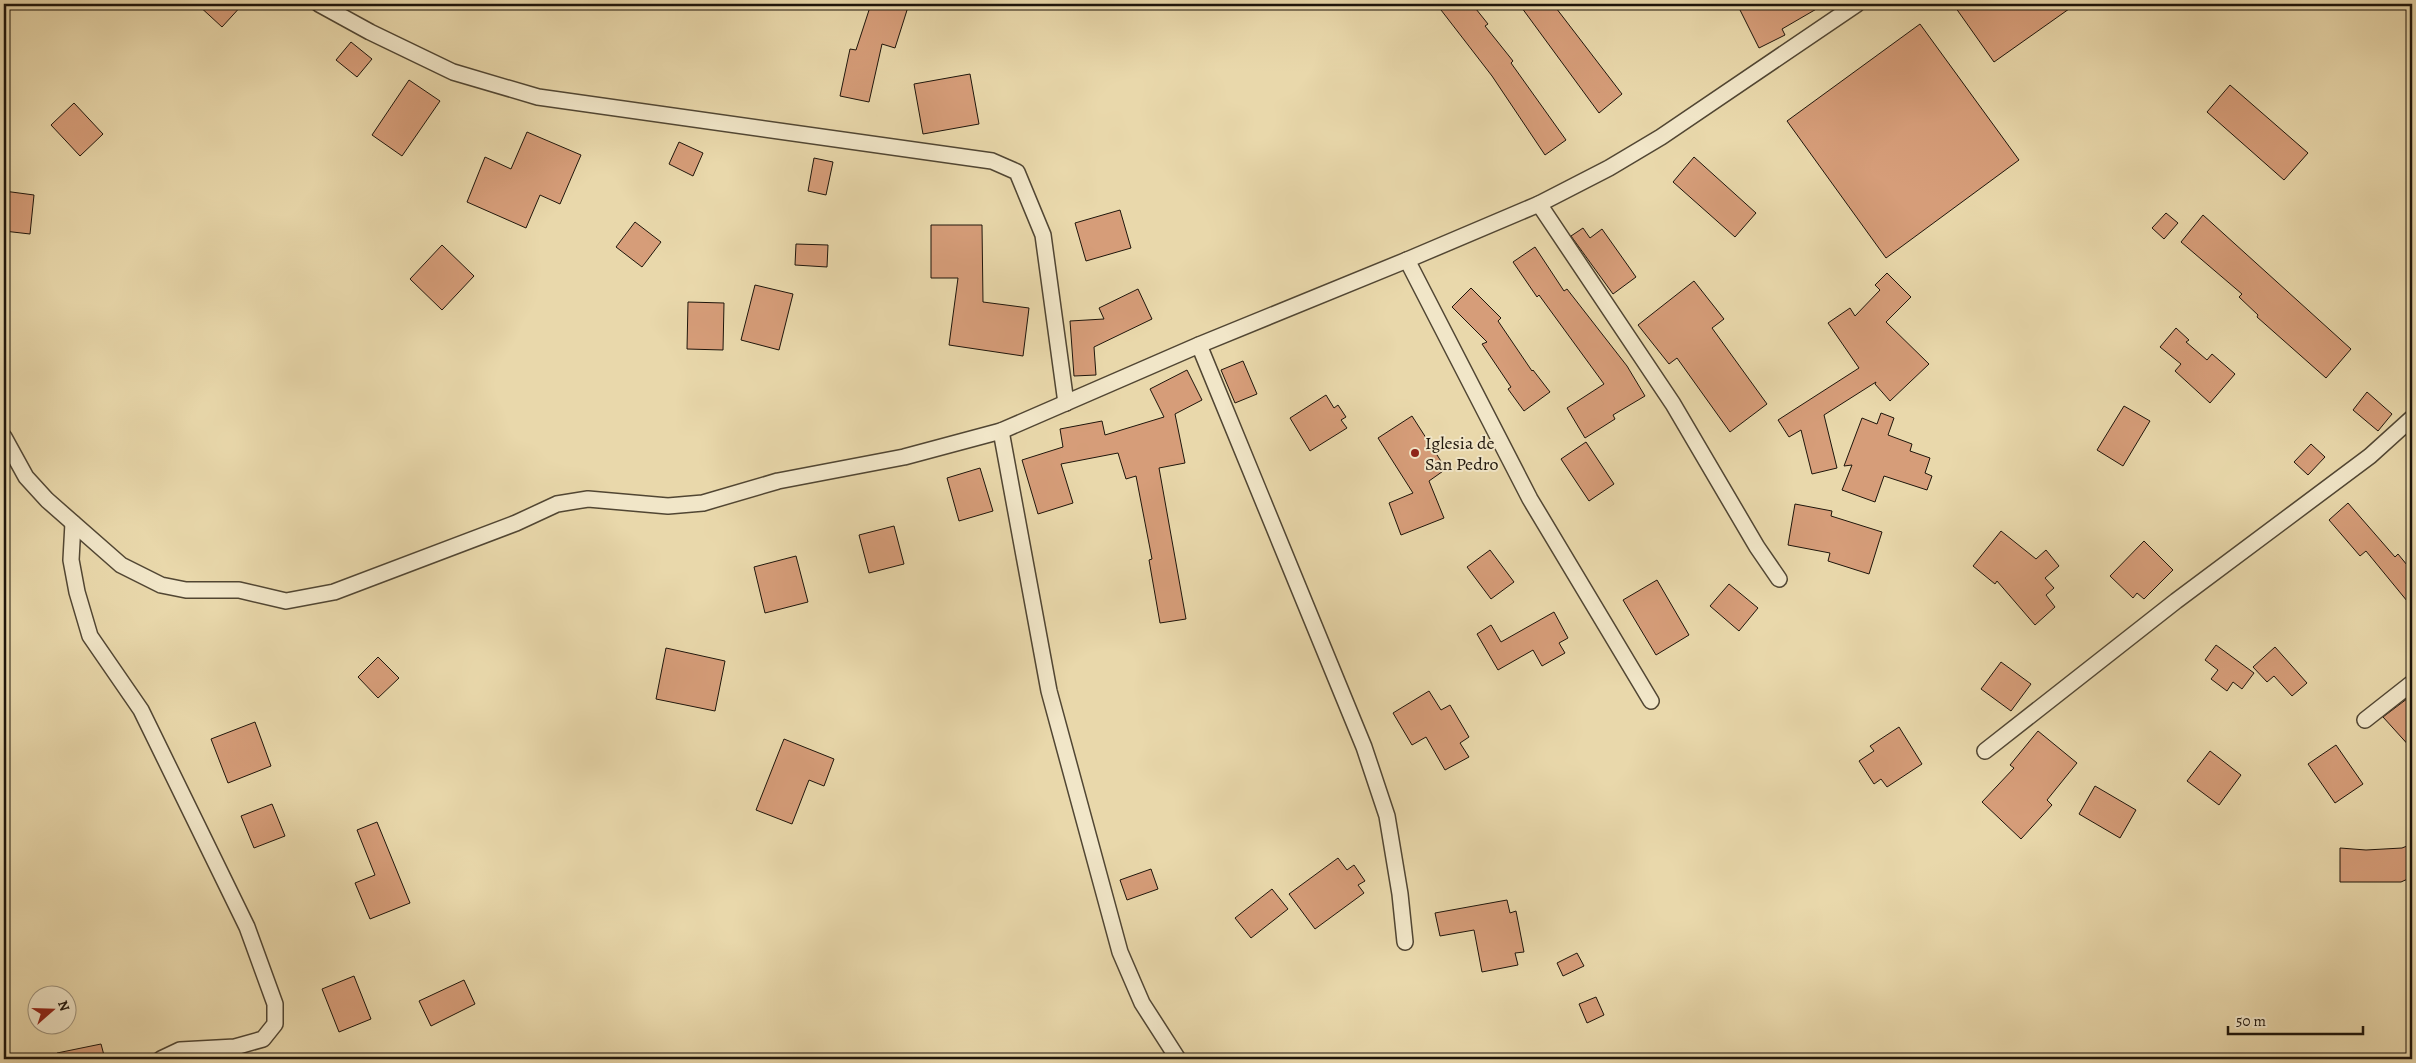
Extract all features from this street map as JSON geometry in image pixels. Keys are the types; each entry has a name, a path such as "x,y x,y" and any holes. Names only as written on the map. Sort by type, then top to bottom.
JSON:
{"street":[{"path":"319,4 370,32 453,72 538,97 992,161 1017,172 1043,236 1066,403"},
{"path":"4,437 26,477 47,500 121,565 161,585 186,590 239,590 286,601 334,592 516,523 557,504 588,499 668,506 703,503 778,481 904,456 1001,431 1199,345 1408,260 1539,204 1609,168 1661,137 1858,4"},
{"path":"1539,204 1673,404 1757,547 1779,579"},
{"path":"1408,260 1530,499 1651,701"},
{"path":"1199,345 1364,747 1386,816 1400,894 1405,942"},
{"path":"1985,751 2176,601 2370,456 2412,418"},
{"path":"1001,431 1049,691 1120,952 1142,1003 1178,1059"},
{"path":"73,523 71,560 77,592 90,636 141,710 247,928 275,1004 275,1024 263,1039 235,1047 180,1050 161,1059"},
{"path":"2365,720 2412,682"}],"building":[{"path":"197,4 243,4 222,27"},
{"path":"871,4 899,4 908,7 895,48 882,44 869,102 840,96 850,49 856,50"},
{"path":"1449,4 1472,4 1488,24 1485,26 1513,61 1511,63 1566,140 1545,155 1492,76 1441,10"},
{"path":"1519,4 1553,4 1622,94 1599,113"},
{"path":"1737,4 1825,4 1782,29 1785,35 1759,48"},
{"path":"1953,4 2076,4 1994,62"},
{"path":"1920,24 2019,160 1886,258 1787,121"},
{"path":"351,42 372,59 357,77 336,60"},
{"path":"970,74 979,124 923,134 914,84"},
{"path":"409,80 440,101 402,156 372,135"},
{"path":"2230,85 2308,153 2284,180 2207,112"},
{"path":"74,103 103,134 80,156 51,125"},
{"path":"527,132 581,155 560,204 540,195 526,228 467,202 485,157 511,169"},
{"path":"679,142 703,153 693,176 669,164"},
{"path":"1694,157 1756,213 1735,237 1673,182"},
{"path":"814,158 833,162 826,195 808,191"},
{"path":"4,191 34,195 30,234 4,231"},
{"path":"1120,210 1131,248 1086,261 1075,223"},
{"path":"2166,213 2178,223 2164,239 2152,228"},
{"path":"2203,215 2351,349 2326,378 2257,317 2258,315 2239,297 2242,294 2181,242"},
{"path":"635,222 661,242 642,267 616,247"},
{"path":"931,225 982,225 983,302 1029,308 1023,356 949,345 958,278 931,278"},
{"path":"1583,228 1590,238 1602,229 1636,277 1613,294 1571,236"},
{"path":"796,244 828,245 827,267 795,265"},
{"path":"442,245 474,276 442,310 410,279"},
{"path":"1535,247 1564,291 1567,289 1627,366 1645,396 1613,415 1615,419 1585,438 1567,408 1604,384 1539,295 1537,297 1513,262"},
{"path":"1887,273 1911,297 1886,322 1929,364 1890,401 1875,384 1876,382 1824,415 1837,468 1812,474 1801,430 1789,437 1778,420 1859,368 1828,323 1850,308 1855,316 1880,290 1875,285"},
{"path":"1694,281 1724,319 1712,328 1767,404 1730,432 1677,358 1669,364 1638,325"},
{"path":"755,285 793,294 779,350 741,340"},
{"path":"1471,288 1501,318 1498,321 1532,371 1550,392 1524,411 1508,389 1511,387 1482,344 1487,342 1452,307"},
{"path":"1138,289 1152,319 1094,347 1096,375 1074,376 1070,321 1104,319 1099,308"},
{"path":"688,302 724,303 723,350 687,349"},
{"path":"2176,328 2189,340 2186,342 2207,360 2212,354 2235,374 2210,403 2175,371 2181,364 2160,347"},
{"path":"1243,361 1257,394 1235,403 1221,370"},
{"path":"1187,370 1202,400 1175,414 1185,463 1159,468 1186,619 1160,623 1149,560 1152,559 1136,476 1126,479 1118,453 1061,464 1073,503 1038,514 1022,460 1063,447 1060,429 1102,421 1105,435 1164,417 1150,389"},
{"path":"2367,392 2392,414 2378,431 2353,410"},
{"path":"1326,395 1334,408 1338,405 1346,417 1341,420 1347,428 1310,451 1290,418"},
{"path":"2124,406 2150,421 2123,466 2097,450"},
{"path":"1881,413 1894,418 1888,435 1912,444 1910,451 1930,458 1925,473 1932,476 1927,490 1884,476 1875,502 1842,490 1852,465 1844,466 1862,418 1877,424"},
{"path":"1412,416 1446,469 1429,481 1444,518 1401,535 1389,503 1413,493 1378,438"},
{"path":"1586,442 1614,484 1589,501 1561,459"},
{"path":"2311,444 2325,457 2308,475 2294,462"},
{"path":"980,468 993,511 959,521 947,478"},
{"path":"2348,503 2395,557 2398,554 2412,571 2412,607 2366,551 2360,556 2329,520"},
{"path":"1795,504 1832,511 1831,516 1882,532 1869,574 1828,561 1830,553 1788,545"},
{"path":"894,526 904,564 869,573 859,535"},
{"path":"2001,531 2036,559 2046,550 2059,566 2045,578 2054,588 2046,595 2055,607 2035,625 1997,581 1995,584 1973,566"},
{"path":"2144,541 2173,570 2144,599 2137,593 2133,598 2110,576"},
{"path":"1490,550 1514,582 1491,599 1467,567"},
{"path":"796,556 808,602 765,613 754,567"},
{"path":"1657,580 1689,635 1656,655 1623,600"},
{"path":"1729,584 1758,608 1739,631 1710,606"},
{"path":"1554,612 1568,638 1559,643 1565,653 1542,666 1533,650 1498,670 1477,634 1491,625 1501,642"},
{"path":"2216,645 2254,673 2242,689 2233,682 2227,691 2211,679 2218,670 2205,660"},
{"path":"2275,647 2307,683 2292,696 2274,676 2267,682 2253,667"},
{"path":"666,648 725,661 715,711 656,699"},
{"path":"378,657 399,678 378,698 358,677"},
{"path":"2001,662 2031,684 2011,711 1981,689"},
{"path":"1429,691 1441,710 1450,705 1469,737 1460,743 1469,757 1445,770 1426,737 1412,745 1393,713"},
{"path":"2412,695 2412,749 2383,717"},
{"path":"255,722 271,766 228,783 211,739"},
{"path":"1899,727 1922,764 1887,787 1881,779 1874,784 1859,761 1874,751 1870,746"},
{"path":"2038,731 2077,763 2047,800 2052,805 2021,839 1982,802 2014,768 2010,765"},
{"path":"784,739 834,759 824,786 809,780 792,824 756,810"},
{"path":"2336,745 2363,784 2335,803 2308,764"},
{"path":"2210,751 2241,775 2219,805 2187,781"},
{"path":"2095,786 2136,810 2120,838 2079,814"},
{"path":"272,804 285,836 254,848 241,816"},
{"path":"377,822 410,903 370,919 355,883 375,875 357,830"},
{"path":"2412,844 2412,877 2401,882 2340,882 2340,848 2366,850 2402,848"},
{"path":"1338,858 1347,870 1354,865 1365,881 1358,885 1364,893 1315,929 1289,894"},
{"path":"1151,869 1158,889 1127,900 1120,880"},
{"path":"1272,889 1288,909 1251,938 1235,918"},
{"path":"1507,900 1510,913 1516,911 1524,952 1515,953 1518,965 1482,972 1474,930 1440,936 1435,913"},
{"path":"1577,953 1584,966 1563,976 1557,963"},
{"path":"354,976 371,1019 339,1032 322,989"},
{"path":"464,980 475,1004 431,1026 419,1001"},
{"path":"1596,997 1604,1015 1587,1023 1579,1004"},
{"path":"101,1044 105,1059 58,1059 57,1053"}],"place":[{"name":"Iglesia de San Pedro","path":"1415,453"}]}
